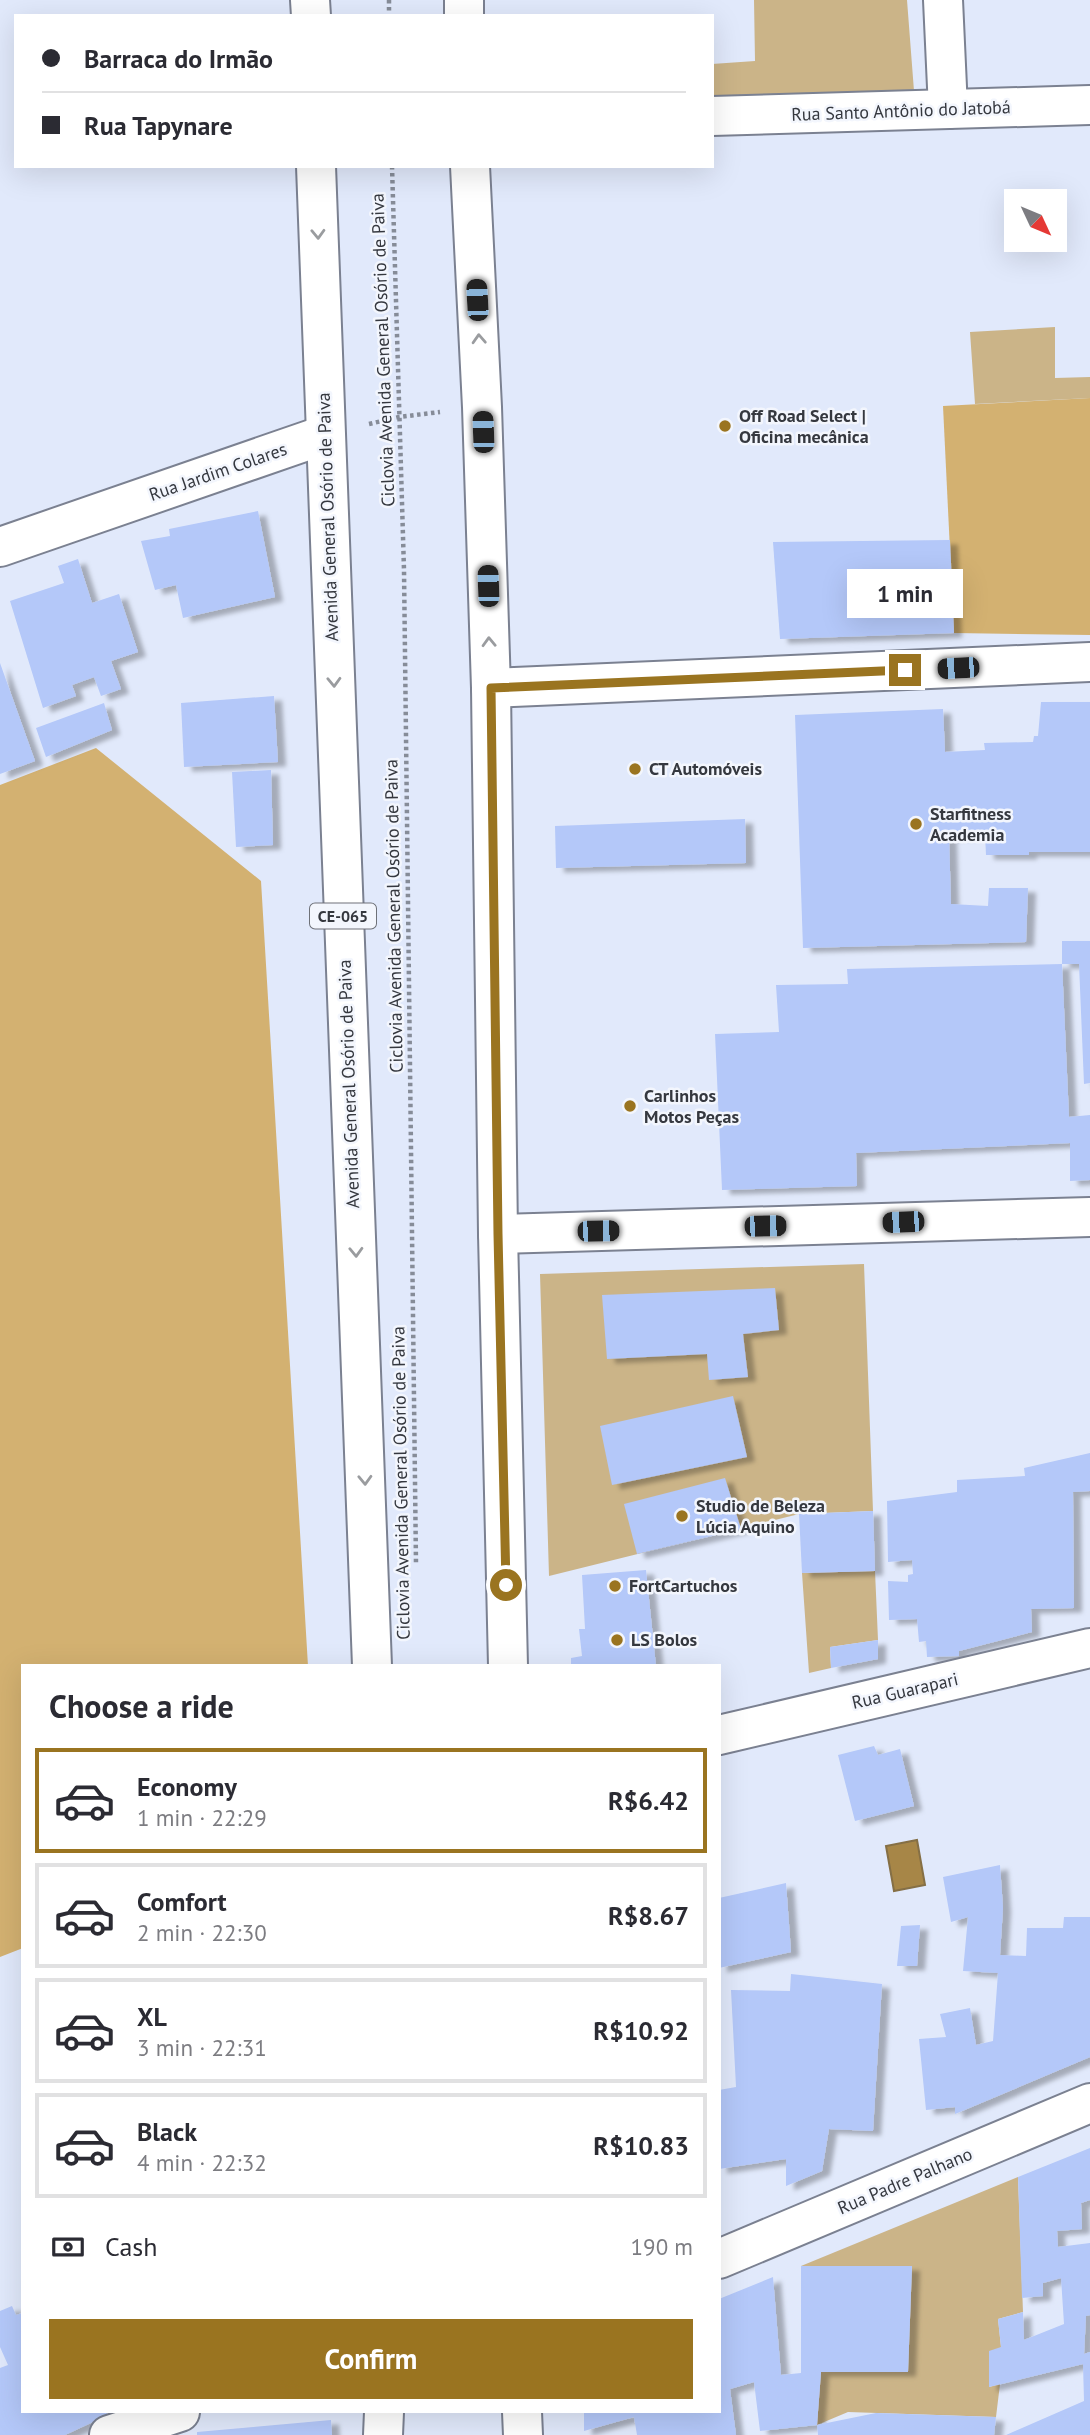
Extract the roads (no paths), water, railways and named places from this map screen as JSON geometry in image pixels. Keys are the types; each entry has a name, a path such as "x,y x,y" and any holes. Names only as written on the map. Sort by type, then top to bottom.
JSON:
{"main road":[{"path":"943,0 948,109"},
{"name":"Rua Santo Antônio do Jatobá","path":"714,116 1090,105"},
{"name":"Avenida General Osório de Paiva","path":"316,168 372,1664"},
{"path":"470,168 482,407 491,688 498,1234 508,1664"},
{"name":"Rua Jardim Colares","path":"0,547 324,435"},
{"path":"491,688 1090,662"},
{"path":"498,1234 1090,1217"},
{"name":"Rua Guarapari","path":"721,1735 1090,1648"},
{"name":"Rua Padre Palhano","path":"721,2258 1090,2103"},
{"path":"109,2435 177,2413"},
{"path":"383,2435 384,2413"},
{"path":"522,2413 523,2435"}],"place":[{"name":"Off Road Select | Oficina mecânica","path":"725,426"},
{"name":"CT Automóveis","path":"635,769"},
{"name":"Starfitness Academia","path":"916,824"},
{"name":"Carlinhos Motos Peças","path":"630,1106"},
{"name":"Studio de Beleza Lúcia Aquino","path":"682,1516"},
{"name":"FortCartuchos","path":"615,1586"},
{"name":"LS Bolos","path":"617,1640"}]}
